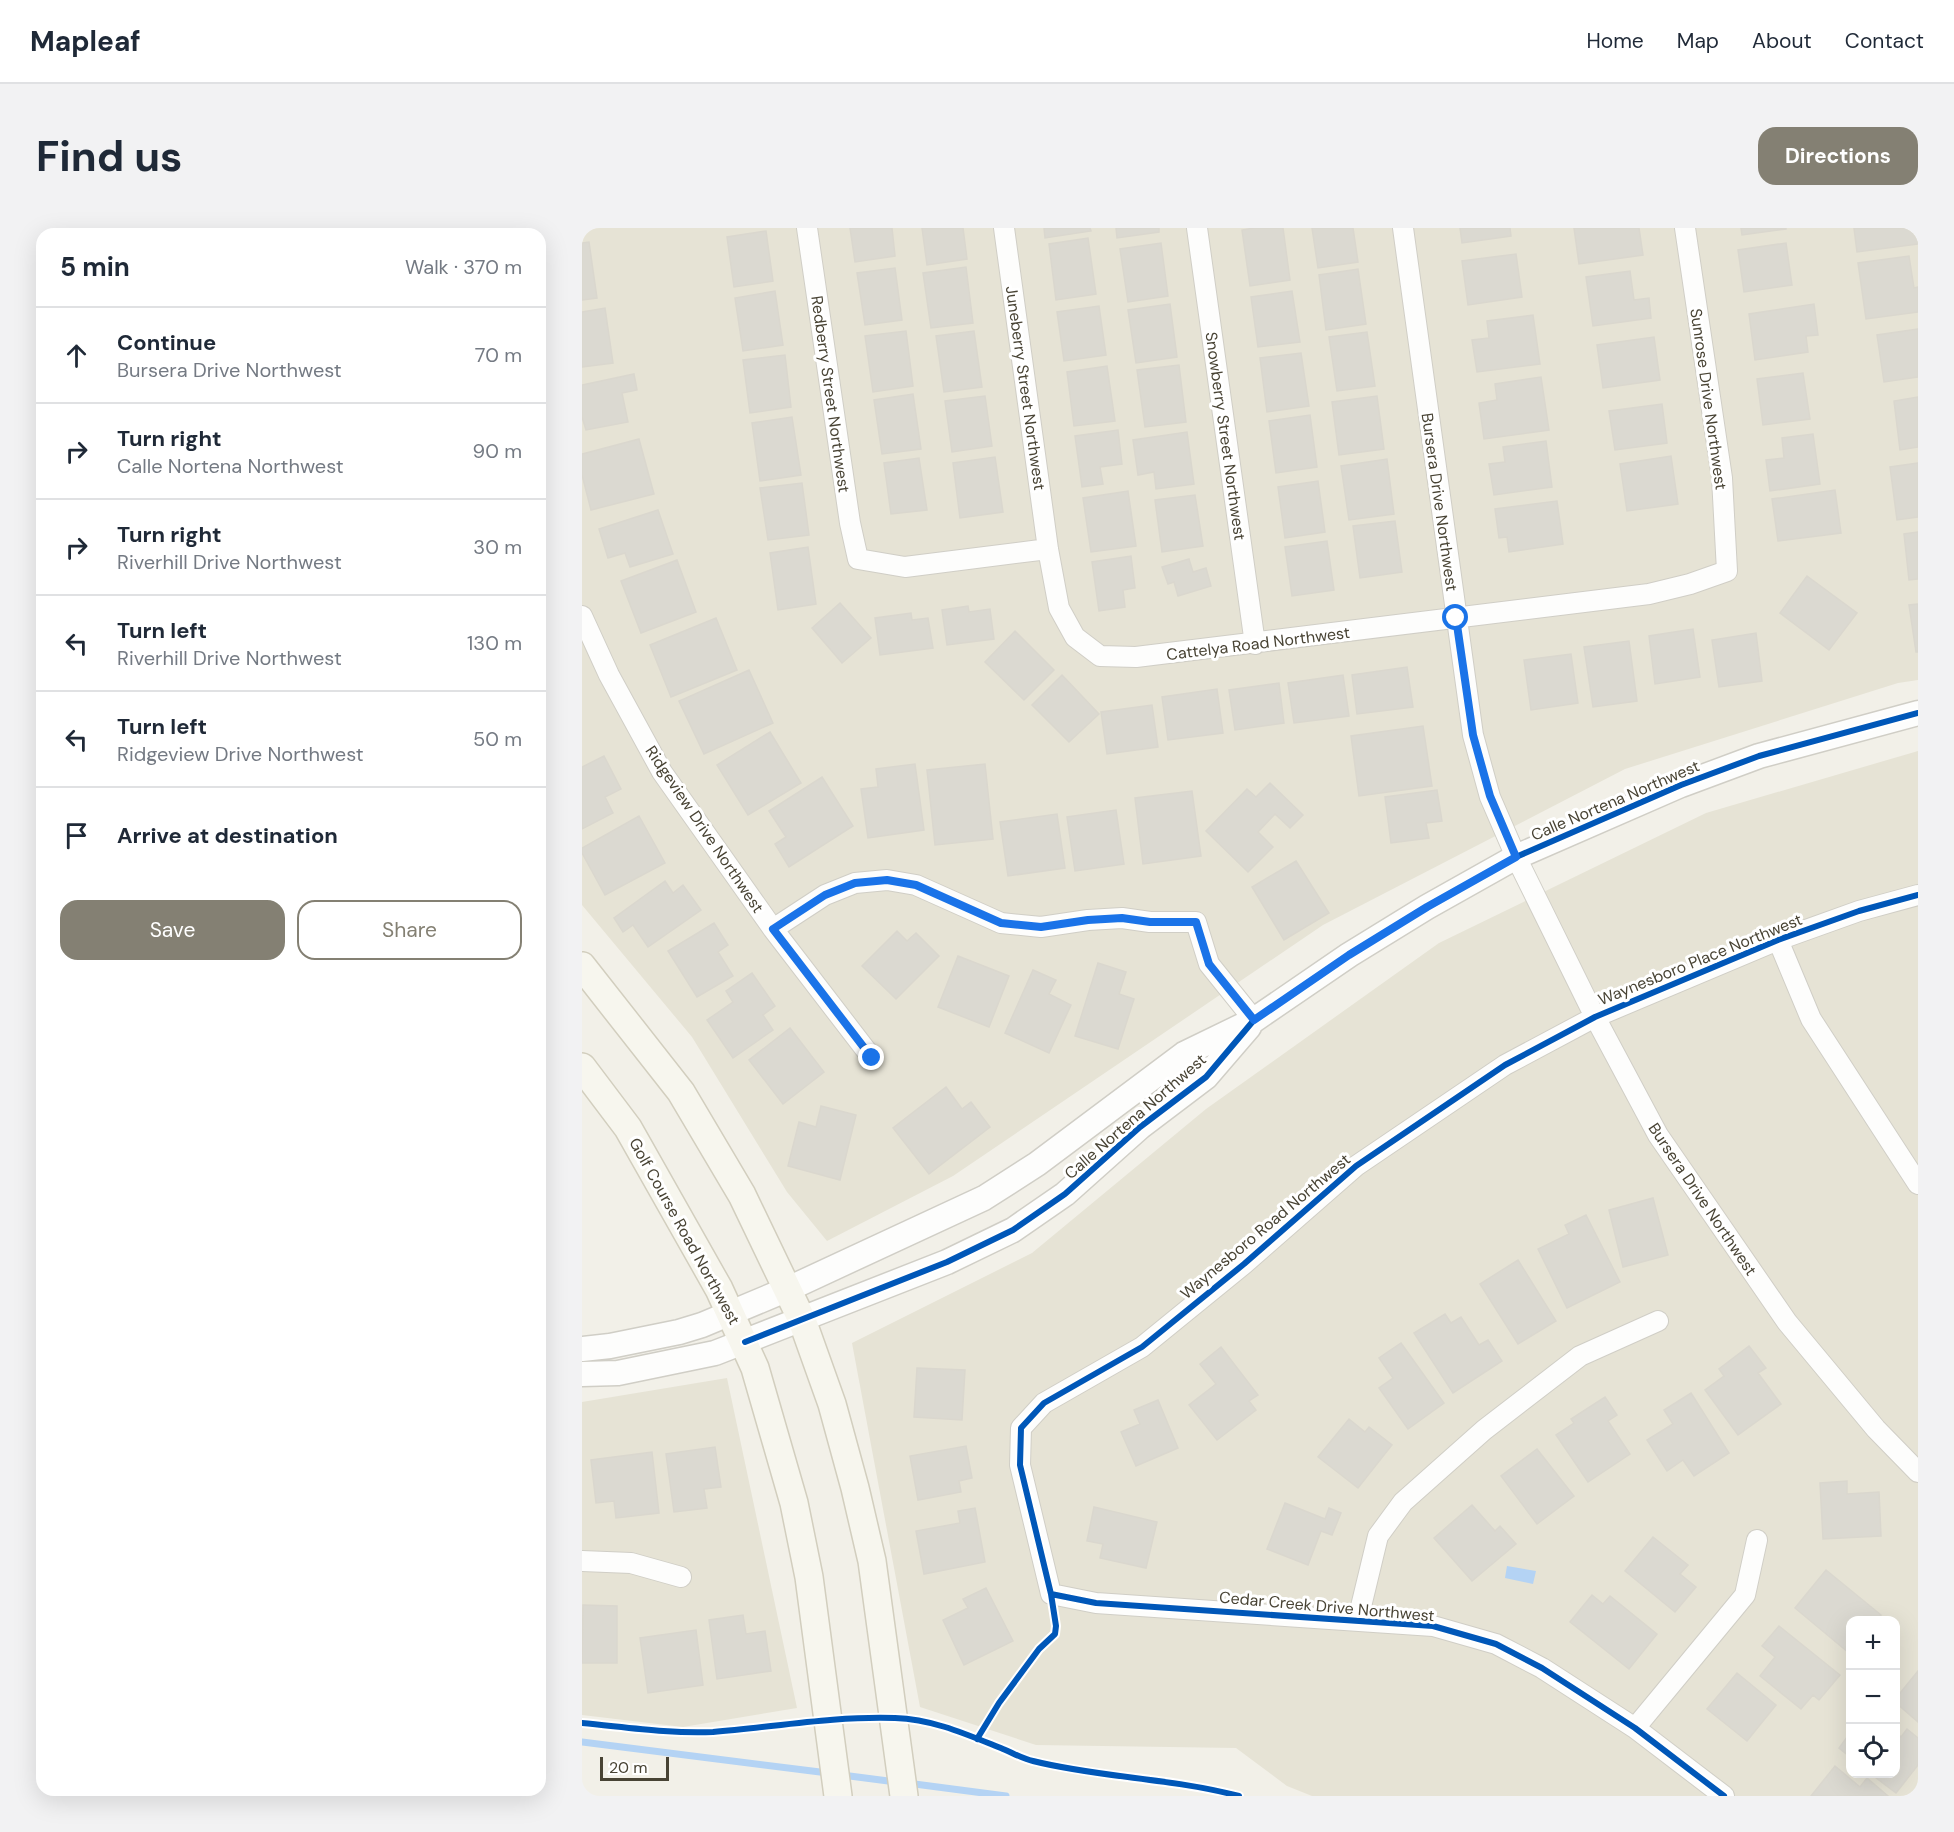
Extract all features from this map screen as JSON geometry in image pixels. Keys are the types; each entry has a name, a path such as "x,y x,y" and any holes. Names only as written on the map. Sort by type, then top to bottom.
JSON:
{"main road":[{"path":"582,966 681,1092 742,1195 802,1320 832,1404 872,1561 897,1731 904,1796"},
{"name":"Golf Course Road Northwest","path":"582,1067 628,1128 704,1260 732,1313 755,1368 794,1503 809,1577 838,1796"}],"street":[{"name":"Redberry Street Northwest","path":"807,228 848,512 858,559 905,567 1048,549"},
{"name":"Juneberry Street Northwest","path":"1004,228 1048,549"},
{"name":"Snowberry Street Northwest","path":"1197,228 1255,644"},
{"name":"Bursera Drive Northwest","path":"1403,228 1473,735 1490,796 1516,857 1595,1017 1658,1135 1787,1322 1876,1429 1918,1472"},
{"name":"Sunrose Drive Northwest","path":"1685,228 1722,478 1727,571"},
{"name":"Cattelya Road Northwest","path":"1048,549 1059,608 1075,637 1100,656 1136,657 1255,644 1650,594 1690,584 1727,571"},
{"name":"Ridgeview Drive Northwest","path":"582,616 609,675 662,772 773,929 872,1058"},
{"name":"Calle Nortena Northwest","path":"582,1349 610,1346 679,1332 732,1313 984,1198 1037,1164 1184,1054 1254,1020 1359,949 1427,907 1516,857 1660,794 1759,756 1918,713"},
{"path":"773,929 825,895 855,883 887,880 916,885 1001,923 1041,927 1122,918 1150,922 1196,922 1209,964 1254,1020"},
{"name":"Waynesboro Place Northwest","path":"1595,1017 1778,940 1859,911 1918,895"},
{"path":"1778,940 1810,1019 1918,1184"},
{"name":"Waynesboro Road Northwest","path":"1021,1428 1044,1403 1142,1347 1244,1264 1356,1166 1505,1065 1595,1017"},
{"name":"Calle Nortena Northwest","path":"582,1374 618,1373 688,1360 745,1342 947,1262 1013,1230 1065,1194 1140,1127 1206,1077 1254,1020"},
{"path":"1358,1619 1378,1536 1403,1503 1484,1430 1580,1356 1658,1322"},
{"name":"Cedar Creek Drive Northwest","path":"1021,1428 1020,1465 1051,1594 1096,1603 1358,1619 1433,1626 1496,1644 1542,1668 1635,1728 1724,1796"},
{"path":"1635,1728 1745,1595 1757,1540"},
{"path":"582,1561 631,1563 681,1577"}],"shaded area":[{"path":"582,228 1918,228 1918,680 1898,683 1625,769 1323,925 953,1176 827,1241 787,1192 692,1037 582,905"},
{"path":"1918,751 1918,1796 1312,1796 1287,1786 1236,1748 1036,1745 920,1707 852,1343 1032,1253 1206,1109 1439,943 1706,813"},
{"path":"727,1378 797,1708 683,1727 582,1715 582,1402"}],"water":[{"path":"1507,1566 1536,1571 1533,1584 1505,1578"}],"building":[{"path":"850,228 892,228 895,256 855,262"},
{"path":"922,228 963,228 967,259 927,265"},
{"path":"1044,228 1090,228 1091,231 1045,238"},
{"path":"1116,228 1159,228 1159,232 1117,238"},
{"path":"1283,228 1290,280 1250,286 1242,230"},
{"path":"1312,228 1353,228 1358,262 1318,268"},
{"path":"1460,228 1510,228 1511,236 1462,243"},
{"path":"1574,228 1639,228 1643,255 1579,264"},
{"path":"1741,228 1786,228 1786,229 1742,235"},
{"path":"1854,228 1918,228 1918,244 1857,252"},
{"path":"766,231 773,281 734,287 727,237"},
{"path":"1088,238 1096,294 1056,300 1049,244"},
{"path":"589,242 597,298 582,300 582,243"},
{"path":"1161,243 1168,296 1128,302 1120,249"},
{"path":"1786,243 1792,285 1744,292 1738,250"},
{"path":"1516,254 1522,297 1468,305 1462,261"},
{"path":"1909,256 1914,288 1918,287 1918,312 1866,319 1858,263"},
{"path":"966,267 973,323 931,328 923,273"},
{"path":"895,268 902,320 865,325 857,273"},
{"path":"1358,269 1366,324 1326,330 1319,275"},
{"path":"1630,271 1634,300 1649,298 1651,318 1593,326 1586,277"},
{"path":"775,291 783,345 743,351 735,298"},
{"path":"1292,291 1300,342 1258,347 1251,297"},
{"path":"1170,304 1177,357 1136,363 1128,310"},
{"path":"1814,304 1818,335 1806,336 1808,352 1755,360 1749,314"},
{"path":"1099,306 1106,355 1064,361 1057,312"},
{"path":"605,308 613,363 582,367 582,312"},
{"path":"1533,315 1540,364 1477,372 1472,340 1489,338 1487,321"},
{"path":"1918,329 1918,377 1884,382 1877,335"},
{"path":"906,331 913,386 873,392 865,336"},
{"path":"974,331 982,387 944,392 936,336"},
{"path":"1367,332 1375,386 1337,391 1329,337"},
{"path":"1654,337 1660,380 1603,388 1597,345"},
{"path":"1301,353 1309,406 1267,412 1260,358"},
{"path":"785,355 791,407 750,413 743,360"},
{"path":"1179,365 1186,422 1145,427 1137,370"},
{"path":"1107,366 1115,421 1074,426 1067,372"},
{"path":"1803,373 1810,419 1763,425 1757,379"},
{"path":"634,374 637,390 622,393 628,422 586,430 582,417 582,385"},
{"path":"1541,377 1549,430 1484,439 1479,403 1497,400 1495,384"},
{"path":"913,394 921,449 882,454 874,400"},
{"path":"985,396 992,446 952,452 945,401"},
{"path":"1377,396 1384,449 1339,455 1332,402"},
{"path":"1918,397 1918,447 1900,450 1894,401"},
{"path":"1662,404 1667,443 1615,450 1609,411"},
{"path":"1310,415 1317,467 1276,473 1269,421"},
{"path":"792,417 801,475 760,481 752,423"},
{"path":"1118,430 1122,464 1100,467 1103,484 1082,487 1075,436"},
{"path":"1187,432 1194,484 1156,489 1154,472 1138,475 1133,440"},
{"path":"1813,434 1820,484 1770,491 1766,460 1784,458 1782,438"},
{"path":"639,439 654,494 591,510 582,475 582,454"},
{"path":"1546,441 1552,487 1494,495 1489,464 1505,462 1503,447"},
{"path":"1671,456 1678,504 1627,511 1620,464"},
{"path":"995,457 1003,512 960,518 953,463"},
{"path":"919,458 927,510 891,514 884,463"},
{"path":"1387,459 1394,514 1349,520 1341,466"},
{"path":"1918,463 1918,517 1897,520 1890,467"},
{"path":"1318,481 1325,532 1285,538 1278,487"},
{"path":"802,483 809,535 768,540 760,488"},
{"path":"1835,490 1841,533 1778,541 1772,499"},
{"path":"1128,491 1136,546 1091,552 1083,498"},
{"path":"1195,495 1203,546 1162,552 1155,500"},
{"path":"1557,501 1563,544 1509,552 1507,537 1499,538 1495,509"},
{"path":"658,510 673,554 630,567 625,553 608,558 599,529"},
{"path":"1395,521 1402,572 1360,578 1353,526"},
{"path":"1918,532 1918,579 1909,580 1904,534"},
{"path":"1327,541 1334,590 1292,596 1285,547"},
{"path":"808,547 816,604 778,610 770,553"},
{"path":"1131,556 1135,588 1123,590 1125,607 1099,611 1092,562"},
{"path":"1189,559 1193,572 1206,568 1211,586 1178,596 1174,582 1168,584 1162,567"},
{"path":"677,560 696,612 641,633 621,581"},
{"path":"1807,576 1857,613 1829,650 1780,613"},
{"path":"840,603 871,638 842,663 812,628"},
{"path":"1918,604 1918,652 1916,652 1909,605"},
{"path":"968,606 969,612 990,609 994,639 947,645 942,610"},
{"path":"911,613 912,620 928,618 933,648 880,655 875,618"},
{"path":"716,618 737,670 671,697 650,645"},
{"path":"1693,629 1700,677 1655,684 1649,636"},
{"path":"1015,631 1054,670 1024,700 985,662"},
{"path":"1756,633 1762,681 1719,687 1712,640"},
{"path":"1629,641 1637,701 1593,707 1584,647"},
{"path":"1571,654 1578,703 1531,710 1524,660"},
{"path":"1407,667 1413,707 1357,714 1352,675"},
{"path":"749,670 773,723 704,754 679,701"},
{"path":"1062,675 1099,714 1069,742 1032,705"},
{"path":"1343,675 1349,716 1294,723 1288,683"},
{"path":"1279,683 1284,723 1235,730 1229,690"},
{"path":"1217,689 1223,733 1168,740 1162,697"},
{"path":"1152,705 1158,747 1107,754 1101,712"},
{"path":"1423,726 1432,786 1359,796 1351,736"},
{"path":"770,732 801,783 748,815 717,765"},
{"path":"604,756 621,789 605,797 613,813 582,829 582,767"},
{"path":"915,764 924,830 868,838 861,789 878,787 876,769"},
{"path":"985,764 993,839 935,845 927,770"},
{"path":"822,777 853,826 789,867 775,844 786,837 769,811"},
{"path":"1270,783 1303,815 1290,828 1275,814 1258,832 1273,847 1248,872 1206,831 1247,789 1256,797"},
{"path":"1437,790 1442,821 1426,823 1429,838 1391,843 1385,797"},
{"path":"1192,791 1201,856 1143,864 1135,798"},
{"path":"1116,810 1124,864 1075,871 1067,817"},
{"path":"1057,814 1065,868 1008,876 1000,822"},
{"path":"639,816 665,863 605,895 582,853 582,848"},
{"path":"1296,861 1329,913 1284,940 1252,887"},
{"path":"665,881 673,893 683,885 701,910 648,947 633,925 623,932 614,918"},
{"path":"714,923 728,945 718,952 733,976 697,997 668,951"},
{"path":"897,931 907,941 916,933 939,956 896,999 862,966"},
{"path":"958,956 1009,976 989,1027 938,1007"},
{"path":"1098,963 1126,972 1119,994 1134,999 1118,1049 1075,1036"},
{"path":"1033,970 1056,980 1049,994 1071,1005 1049,1053 1005,1033"},
{"path":"752,973 775,1006 763,1015 773,1030 733,1058 707,1020 733,1002 726,991"},
{"path":"790,1028 824,1072 783,1104 749,1060"},
{"path":"946,1087 962,1109 971,1102 990,1127 929,1174 893,1128"},
{"path":"821,1106 856,1115 840,1180 788,1166 799,1122 816,1127"},
{"path":"1653,1198 1668,1255 1623,1267 1609,1210"},
{"path":"1586,1215 1620,1282 1567,1308 1538,1249 1569,1234 1565,1225"},
{"path":"1518,1260 1556,1321 1518,1344 1480,1284"},
{"path":"1445,1314 1451,1323 1461,1317 1479,1345 1488,1340 1502,1361 1453,1393 1414,1333"},
{"path":"1401,1343 1444,1403 1408,1429 1379,1388 1393,1378 1379,1358"},
{"path":"1749,1346 1766,1368 1758,1373 1781,1404 1738,1435 1705,1390 1724,1376 1719,1369"},
{"path":"1221,1347 1258,1395 1249,1401 1256,1410 1217,1440 1189,1405 1216,1384 1200,1364"},
{"path":"917,1368 965,1370 962,1420 914,1417"},
{"path":"1691,1393 1729,1453 1694,1476 1683,1460 1667,1471 1647,1440 1673,1424 1664,1410"},
{"path":"1605,1397 1617,1415 1608,1421 1630,1454 1588,1482 1556,1435 1574,1423 1571,1419"},
{"path":"1158,1400 1178,1448 1136,1466 1121,1432 1140,1424 1134,1410"},
{"path":"1349,1419 1365,1432 1369,1427 1392,1445 1358,1488 1318,1457"},
{"path":"966,1446 972,1478 959,1481 961,1492 918,1500 910,1456"},
{"path":"715,1447 721,1487 704,1489 707,1508 674,1512 666,1454"},
{"path":"1537,1449 1574,1496 1537,1524 1501,1476"},
{"path":"652,1452 659,1513 616,1518 614,1501 596,1503 591,1460"},
{"path":"1847,1481 1847,1494 1879,1492 1881,1536 1823,1539 1820,1483"},
{"path":"1285,1503 1325,1519 1329,1508 1341,1513 1332,1535 1321,1531 1308,1565 1267,1549"},
{"path":"1472,1505 1495,1531 1500,1526 1516,1544 1472,1581 1434,1538"},
{"path":"1094,1507 1157,1522 1146,1568 1100,1558 1103,1544 1087,1541"},
{"path":"975,1508 985,1562 924,1574 916,1531 960,1523 958,1511"},
{"path":"1653,1537 1688,1565 1680,1574 1696,1587 1675,1612 1625,1571"},
{"path":"1826,1570 1881,1615 1846,1616 1846,1650 1795,1608"},
{"path":"986,1588 1013,1641 964,1665 943,1620 968,1608 963,1599"},
{"path":"1592,1595 1603,1604 1610,1596 1657,1634 1629,1669 1570,1622"},
{"path":"583,1605 617,1606 617,1663 582,1663"},
{"path":"743,1615 746,1634 765,1631 771,1671 717,1679 709,1620"},
{"path":"1779,1626 1840,1675 1819,1700 1813,1695 1801,1709 1760,1676 1775,1657 1762,1646"},
{"path":"696,1630 703,1685 648,1693 640,1638"},
{"path":"1918,1671 1918,1722 1900,1706 1900,1693"},
{"path":"1737,1673 1776,1705 1747,1741 1707,1709"},
{"path":"1907,1729 1918,1738 1918,1765 1896,1793 1876,1778 1900,1778 1901,1737"},
{"path":"1846,1738 1846,1754 1839,1748"},
{"path":"1835,1766 1846,1775 1846,1778 1860,1787 1867,1778 1888,1796 1811,1796"}],"waterway":[{"path":"582,1742 828,1773"},
{"path":"842,1775 896,1782"},
{"path":"907,1783 1006,1796"}],"cycle path":[{"path":"745,1342 947,1262 1013,1230 1065,1194 1140,1127 1206,1077 1254,1020 1349,955 1427,907 1516,857 1681,785 1759,756 1918,713"},
{"path":"1724,1796 1635,1728 1542,1668 1496,1644 1433,1626 1096,1603 1051,1594 1020,1465 1021,1428 1044,1403 1142,1347 1244,1264 1356,1166 1505,1065 1595,1017 1778,940 1859,911 1918,895"},
{"path":"977,1739 999,1703 1039,1649 1055,1634 1051,1594"},
{"path":"582,1723 648,1730 713,1732 849,1719 909,1719 923,1721 977,1738 1033,1761 1084,1771 1188,1785 1239,1796"}],"route":[{"path":"872,1058 773,929 825,895 855,883 887,880 916,885 1001,923 1041,927 1122,918 1150,922 1196,922 1209,964 1254,1020 1349,955 1427,907 1516,857 1490,796 1473,735 1456,618"}]}
